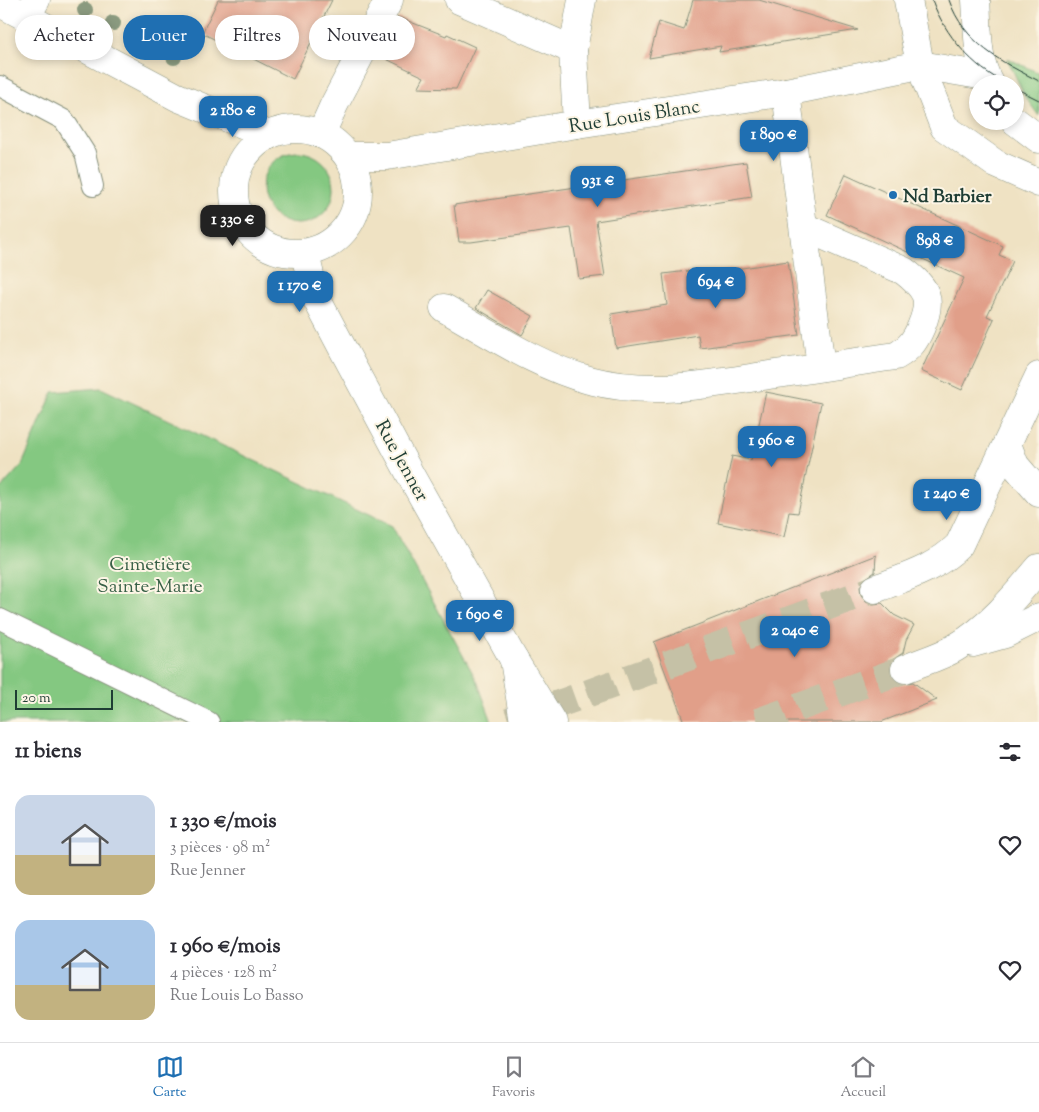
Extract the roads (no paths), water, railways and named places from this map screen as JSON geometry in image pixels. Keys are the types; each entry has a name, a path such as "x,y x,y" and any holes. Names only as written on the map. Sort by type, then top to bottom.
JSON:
{"main road":[{"path":"321,134 334,105 389,0"},
{"path":"459,0 573,50"},
{"path":"577,124 573,50 582,0"},
{"path":"908,0 920,65 944,128 996,164 1039,183"},
{"path":"976,0 980,46 986,75"},
{"path":"0,3 31,9 177,98 269,135"},
{"path":"920,65 969,76"},
{"name":"Rue Louis Blanc","path":"348,156 387,156 577,124 786,92 920,65"},
{"path":"786,92 822,367"},
{"path":"1024,128 1039,139"},
{"path":"304,129 321,134 336,144 348,156 359,188 357,205 351,221 334,241 305,254 278,252 263,245 251,235 242,222 235,207 233,191 236,175 243,159 254,145 269,135 286,130 304,129"},
{"path":"444,308 548,366 589,380 632,389 669,389 709,385 896,356 908,349 914,341 927,312 928,299 917,281 904,271 804,227"},
{"name":"Rue Jenner","path":"305,254 315,296 411,476 514,660 552,722"},
{"path":"875,589 933,566 947,557 959,545 1039,376"},
{"path":"1006,444 1015,465 1038,489"},
{"path":"954,649 987,626 1013,600 1039,568"},
{"path":"905,669 954,649 1005,634 1039,616"},
{"name":"Rue Jenner","path":"514,660 524,722"}],"lane":[{"path":"0,86 64,120 85,153 93,186"},
{"path":"0,619 209,722"}],"tunnel":[{"path":"509,722 875,589"},
{"path":"758,722 905,669"}],"tram line":[{"path":"932,0 944,26 961,49 991,75"},
{"path":"949,0 964,28 985,50 1039,81"},
{"path":"1024,92 1039,100"}],"place":[{"name":"Nd Barbier","path":"893,195"}],"park label":[{"name":"Cimetière Sainte-Marie","path":"150,574"}]}
